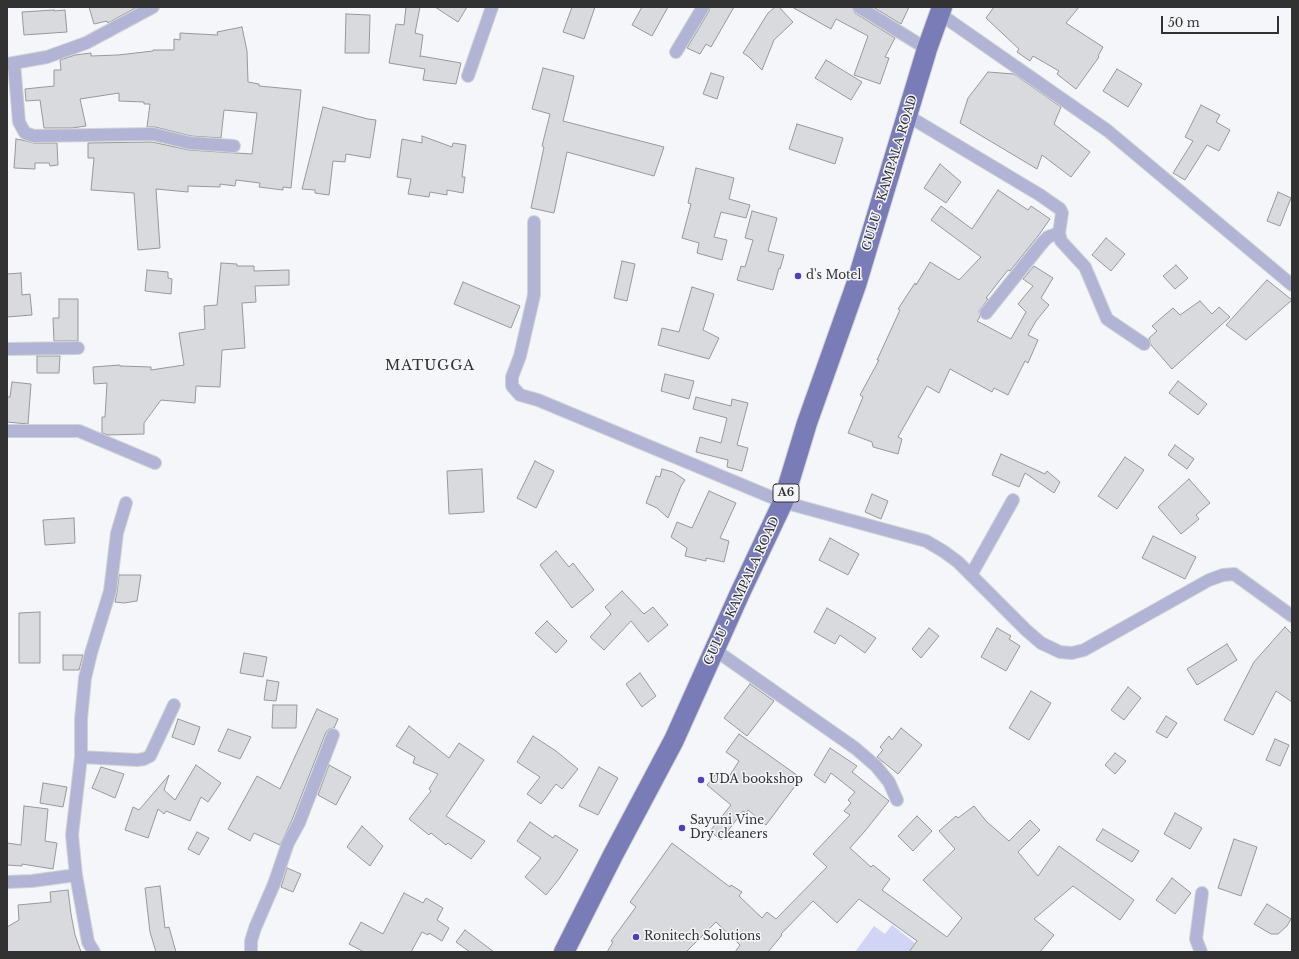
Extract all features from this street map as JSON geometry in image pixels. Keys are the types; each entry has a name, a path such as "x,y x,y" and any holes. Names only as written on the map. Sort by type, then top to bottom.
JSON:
{"main road":[{"name":"GULU - KAMPALA ROAD","path":"564,952 674,740 783,502 807,424 856,285 927,49 941,11"}],"street":[{"path":"152,7 86,43 47,57 11,63 18,122 25,133 34,136 153,134 190,143 234,146"},
{"path":"468,76 492,7"},
{"path":"676,52 703,7"},
{"path":"859,7 927,49"},
{"path":"941,11 1108,131 1292,284"},
{"path":"908,116 1060,208 1062,214 1059,233 1061,241 1085,267 1106,319 1144,344"},
{"path":"534,222 534,295 520,356 512,377 512,386 520,394 538,400 783,502 926,541 953,558 1041,643 1060,652 1072,653 1084,650 1209,580 1223,575 1234,574 1292,616"},
{"path":"986,313 1043,242 1048,237 1059,233"},
{"path":"7,349 78,348"},
{"path":"7,431 79,431 155,463"},
{"path":"971,575 1014,500"},
{"path":"94,952 88,942 76,875 72,835 81,757 81,719 85,678 110,591 117,533 126,503"},
{"path":"715,650 855,748 876,766 889,782 897,800"},
{"path":"81,757 137,760 150,756 174,705"},
{"path":"251,952 255,928 274,884 288,843 298,823 333,735"},
{"path":"7,882 32,881 76,875"},
{"path":"1201,952 1196,939 1202,893"}],"shaded area":[{"path":"892,925 915,943 909,952 855,952 874,926 885,934"}],"building":[{"path":"89,7 137,7 108,23 107,21 94,24"},
{"path":"406,7 420,7 415,33 423,35 420,57 461,63 456,84 423,80 425,69 389,63 396,24 404,25"},
{"path":"435,7 467,7 458,22"},
{"path":"572,7 595,7 584,39 563,32"},
{"path":"642,7 668,7 652,36 632,25"},
{"path":"710,7 734,7 711,47 706,44 700,54 687,48"},
{"path":"775,7 779,7 793,22 774,40 762,70 743,53 768,13"},
{"path":"792,7 852,7 855,13 895,38 885,57 889,58 880,84 854,75 868,36 836,19 831,29"},
{"path":"873,7 909,7 901,24"},
{"path":"994,7 1079,7 1066,23 1103,47 1098,56 1099,57 1076,89 1057,74 1059,71 1033,56 1030,61 1017,52 1019,49 986,18"},
{"path":"65,10 67,32 24,35 22,12"},
{"path":"346,14 370,15 369,53 345,53"},
{"path":"242,27 247,51 248,82 259,84 259,86 301,90 291,188 283,187 283,190 259,187 260,183 236,180 235,186 220,184 220,187 188,186 188,192 156,189 160,248 138,250 134,193 91,190 94,158 88,158 88,143 152,142 189,150 252,154 257,113 224,110 221,138 191,136 155,127 147,127 150,104 144,104 144,102 119,101 119,93 80,99 86,126 72,128 44,128 40,100 26,101 25,89 54,86 54,70 61,70 60,60 75,55 91,53 91,56 118,55 153,50 174,50 174,39 180,40 180,33 218,35 217,32"},
{"path":"826,60 862,82 851,100 815,78"},
{"path":"543,68 574,76 563,121 664,147 654,176 567,152 554,213 531,208 544,147 542,146 550,114 532,109"},
{"path":"1117,69 1142,84 1128,107 1103,91"},
{"path":"988,72 1014,74 1061,107 1054,124 1090,152 1071,177 1042,155 1037,169 960,123 968,98"},
{"path":"711,73 724,77 717,99 703,94"},
{"path":"1201,105 1220,115 1216,122 1230,130 1219,151 1207,145 1185,180 1173,173 1193,141 1185,137"},
{"path":"323,107 376,120 370,158 346,154 345,162 333,161 329,195 315,193 315,190 302,189"},
{"path":"797,124 843,138 835,164 789,149"},
{"path":"422,136 452,147 453,143 466,145 462,177 465,177 463,193 447,190 447,195 430,192 429,197 408,194 411,179 397,177 402,139 422,143"},
{"path":"16,139 34,143 57,143 58,165 50,166 49,163 35,163 35,169 14,168"},
{"path":"940,164 961,182 946,203 924,188"},
{"path":"696,168 734,178 729,199 750,205 746,218 721,212 714,237 727,240 722,260 697,253 699,243 682,238 691,204 688,203"},
{"path":"998,190 1028,210 1031,206 1050,219 1010,271 1008,270 986,298 988,299 979,311 980,317 977,321 1011,339 1026,312 1018,304 1033,286 1023,279 1034,266 1053,278 1041,298 1049,305 1036,321 1028,335 1038,340 1028,363 1025,361 1008,395 994,388 992,392 950,369 939,393 927,386 898,437 902,439 898,454 873,447 872,442 848,433 863,397 860,395 879,360 877,360 900,310 898,309 915,283 916,285 930,262 959,280 981,257 931,220 941,206 972,229"},
{"path":"1278,192 1291,198 1280,226 1267,221"},
{"path":"752,211 777,218 768,251 784,255 773,290 737,280 741,266 745,267 753,240 745,238"},
{"path":"1106,238 1125,254 1111,271 1092,255"},
{"path":"622,261 635,264 627,301 614,298"},
{"path":"221,263 237,264 237,266 254,266 254,271 289,270 289,285 255,286 256,302 242,303 245,348 222,350 220,387 196,386 195,403 161,400 144,423 144,434 108,435 102,433 102,417 105,417 107,383 94,384 93,367 120,365 151,367 151,370 184,365 179,333 205,329 204,306 217,305"},
{"path":"1176,265 1188,278 1175,289 1163,276"},
{"path":"147,270 168,272 168,278 172,279 171,294 145,291"},
{"path":"21,273 22,295 30,294 32,315 7,317 7,274"},
{"path":"1267,280 1292,300 1246,340 1226,325"},
{"path":"463,282 520,306 511,328 454,304"},
{"path":"692,287 714,294 703,330 719,338 709,359 658,345 662,328 679,332"},
{"path":"59,299 78,299 78,341 54,341 53,318 59,318"},
{"path":"1200,301 1212,314 1219,307 1230,317 1172,369 1151,345 1149,338 1157,331 1152,326 1173,308 1180,315"},
{"path":"37,356 60,356 59,373 37,373"},
{"path":"665,374 694,381 689,399 661,391"},
{"path":"1178,381 1207,404 1198,415 1169,393"},
{"path":"12,382 31,384 28,424 7,422 7,397 10,397"},
{"path":"696,397 731,406 732,399 748,403 737,445 748,448 742,471 727,467 728,460 696,452 700,437 721,443 727,418 693,409"},
{"path":"1175,445 1194,459 1187,469 1168,455"},
{"path":"1001,454 1045,474 1047,471 1060,482 1054,493 1025,473 1019,487 992,475"},
{"path":"1125,457 1144,470 1117,509 1098,496"},
{"path":"535,461 554,471 536,508 517,498"},
{"path":"482,469 484,512 449,514 447,471"},
{"path":"662,469 673,472 685,480 681,486 668,518 657,508 646,503 656,476 660,477"},
{"path":"1189,479 1210,503 1196,515 1199,519 1181,534 1158,507"},
{"path":"709,491 736,503 720,538 729,541 724,562 706,558 706,561 685,556 687,548 671,537 677,522 692,528"},
{"path":"872,494 888,501 881,519 865,512"},
{"path":"74,518 75,543 45,545 43,520"},
{"path":"1153,536 1196,557 1185,579 1142,558"},
{"path":"830,538 859,554 848,575 819,560"},
{"path":"556,551 569,567 573,563 594,590 572,608 540,565"},
{"path":"119,575 141,575 137,601 124,603 115,602"},
{"path":"622,591 644,614 653,607 668,625 648,642 631,621 604,650 590,637 611,614 605,607"},
{"path":"827,608 876,638 865,653 840,635 835,644 814,632"},
{"path":"40,612 40,663 19,663 19,613"},
{"path":"547,621 567,641 556,653 535,633"},
{"path":"1285,627 1292,634 1292,702 1276,691 1253,735 1224,720 1254,662"},
{"path":"929,628 939,636 921,658 912,649"},
{"path":"997,628 1011,636 1009,639 1020,646 1006,671 981,657"},
{"path":"1227,644 1237,660 1197,685 1187,669"},
{"path":"244,653 267,657 263,677 240,673"},
{"path":"63,655 83,655 79,670 63,670"},
{"path":"640,673 656,696 642,707 626,684"},
{"path":"267,680 279,682 276,701 264,700"},
{"path":"750,684 774,701 747,736 724,718"},
{"path":"1128,687 1141,698 1124,720 1111,710"},
{"path":"1031,691 1051,703 1029,740 1009,728"},
{"path":"273,705 297,705 296,728 272,728"},
{"path":"317,709 338,719 334,728 329,729 326,732 292,820 280,845 254,833 250,841 228,829 257,776 280,789"},
{"path":"1166,716 1177,723 1167,738 1156,732"},
{"path":"178,719 200,727 194,745 172,737"},
{"path":"409,726 449,758 459,743 484,760 446,816 485,841 471,859 448,843 446,845 431,833 429,835 409,819 431,791 429,789 438,774 413,763 415,757 396,746"},
{"path":"901,728 922,745 898,774 877,757 883,750 880,747 889,736 892,740"},
{"path":"228,729 251,737 240,759 218,751"},
{"path":"739,734 801,778 766,825 748,810 746,813 743,811 721,840 710,831 731,805 707,785 715,775 725,783 739,761 726,752"},
{"path":"533,736 556,751 578,769 562,789 556,784 541,804 527,794 540,777 517,762"},
{"path":"1275,739 1289,745 1280,766 1266,760"},
{"path":"830,748 857,766 852,772 889,801 850,848 871,867 873,865 890,879 882,890 947,937 962,918 923,880 955,849 939,831 956,816 958,818 974,806 987,822 1009,841 1030,820 1040,830 1018,852 1038,876 1059,846 1134,900 1120,920 1073,886 1034,919 1054,935 1040,952 909,952 917,941 859,899 837,923 813,901 781,934 782,935 768,952 735,952 740,945 716,922 686,952 607,952 613,942 611,941 636,907 630,902 672,843 730,887 731,885 742,892 739,896 762,918 767,912 776,919 827,867 813,854 850,815 844,811 851,803 848,800 855,792 831,773 825,783 814,775"},
{"path":"1115,753 1126,761 1115,774 1105,765"},
{"path":"196,765 221,783 208,802 201,797 190,821 166,811 164,814 158,809 148,838 125,830 133,807 139,810 169,775 164,790 175,800"},
{"path":"329,765 351,777 336,805 318,795"},
{"path":"101,767 124,774 115,798 92,788"},
{"path":"599,767 618,778 598,815 579,806"},
{"path":"43,783 67,787 63,807 40,803"},
{"path":"24,806 48,809 45,841 57,843 53,869 22,864 22,866 7,865 7,843 21,845"},
{"path":"1175,813 1202,828 1190,849 1164,834"},
{"path":"917,816 932,831 913,851 898,836"},
{"path":"530,822 553,838 555,835 578,850 559,879 546,895 525,877 541,858 517,841"},
{"path":"362,826 383,846 370,866 347,847"},
{"path":"1103,829 1139,851 1132,862 1096,840"},
{"path":"197,832 209,838 199,855 188,849"},
{"path":"1234,839 1257,847 1241,896 1218,888"},
{"path":"287,868 301,874 293,892 281,887"},
{"path":"1172,878 1191,893 1175,914 1156,900"},
{"path":"160,886 165,928 169,927 176,952 156,952 150,932 145,888"},
{"path":"68,890 75,935 81,952 7,952 7,927 19,920 18,905 51,902 50,892"},
{"path":"404,893 423,903 426,898 443,908 437,920 449,928 442,941 429,933 428,935 422,932 411,952 364,952 349,944 361,922 383,934"},
{"path":"1267,904 1291,919 1287,926 1278,934 1271,934 1254,924"},
{"path":"465,930 494,952 470,952 456,942"}],"place":[{"name":"d's Motel","path":"798,276"},
{"name":"UDA bookshop","path":"701,780"},
{"name":"Sayuni Vine Dry cleaners","path":"682,828"},
{"name":"Ronitech Solutions","path":"636,937"}],"district":[{"name":"MATUGGA","path":"430,366"}]}
